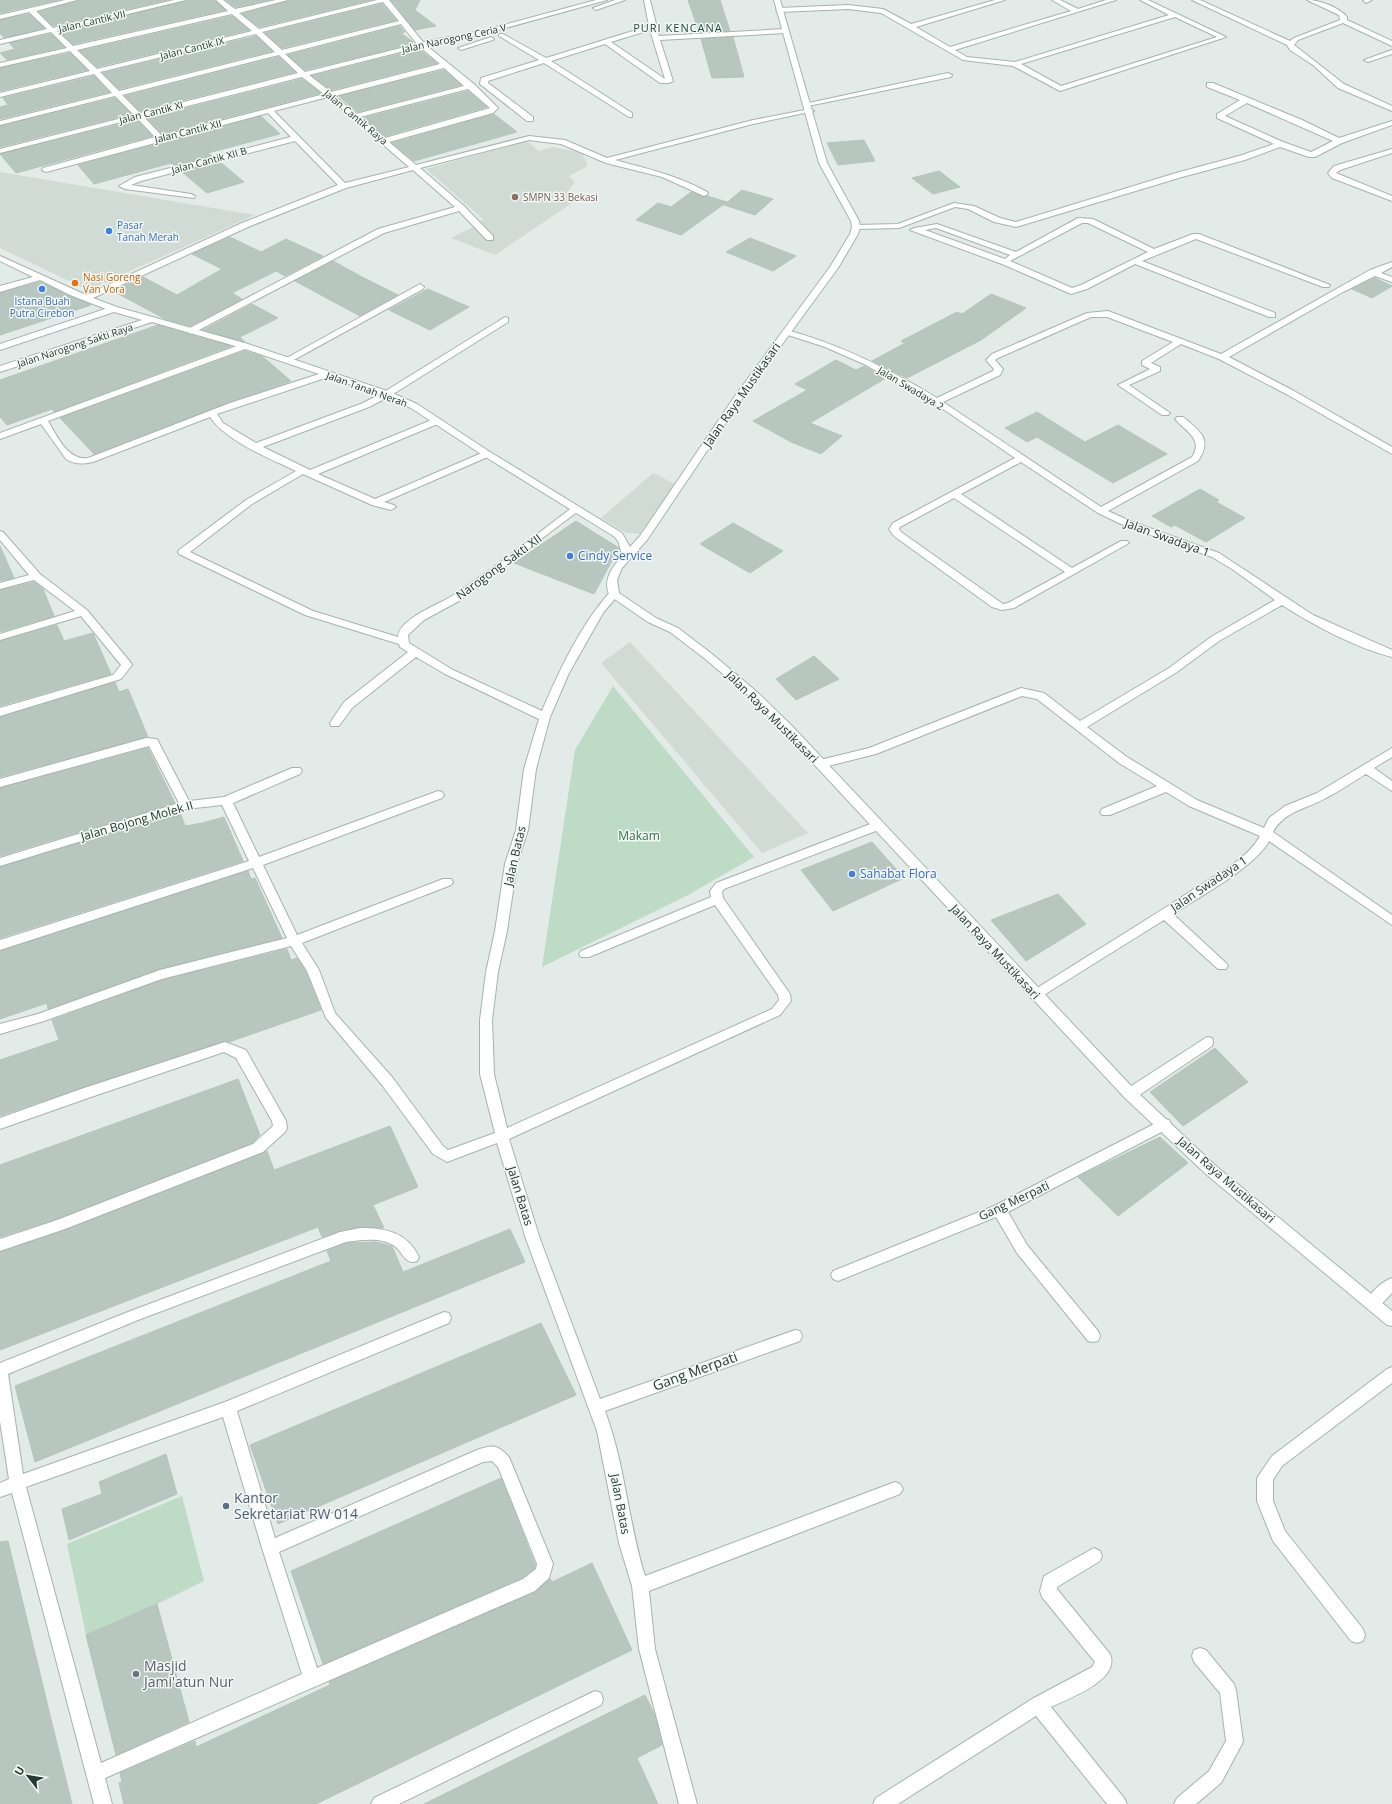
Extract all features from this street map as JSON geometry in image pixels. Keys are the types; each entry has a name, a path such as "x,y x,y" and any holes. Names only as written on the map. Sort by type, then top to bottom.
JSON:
{"street":[{"path":"0,17 74,0"},
{"name":"Jalan Cantik VII","path":"0,42 183,0"},
{"name":"Jalan Cantik Raya","path":"219,0 258,32 303,74 355,116 461,208 490,238"},
{"path":"0,65 285,0"},
{"path":"384,141 492,110 494,108 471,86 422,45 385,0"},
{"name":"Jalan Cantik IX","path":"0,95 385,0"},
{"name":"Jalan Narogong Ceria V","path":"303,74 422,45 482,34 603,0"},
{"path":"461,48 622,0"},
{"path":"605,42 663,81 668,82 670,80 656,38 647,0"},
{"path":"909,27 1002,0"},
{"path":"1055,0 1077,11"},
{"path":"949,50 1113,0"},
{"path":"1015,64 1060,89 1223,38 1143,0"},
{"path":"1195,0 1290,44 1292,49 1315,64 1341,86 1392,109"},
{"path":"1310,0 1341,14 1344,18 1343,21"},
{"path":"855,231 845,202 823,163 809,108 778,5 837,7 883,11 965,59 1015,64 1175,15"},
{"path":"30,10 95,71 161,139"},
{"path":"1290,44 1296,39 1343,21 1392,44"},
{"path":"0,124 403,22"},
{"path":"1362,22 1382,30"},
{"path":"530,119 484,82 489,77 653,27"},
{"path":"656,38 785,31"},
{"path":"501,36 545,60 629,115"},
{"path":"1368,60 1392,52"},
{"name":"Jalan Cantik XII","path":"46,170 446,65"},
{"name":"Jalan Cantik XI","path":"0,151 303,74"},
{"path":"608,161 610,159 809,108 948,76"},
{"path":"355,116 471,86"},
{"path":"1210,86 1299,122 1339,141"},
{"path":"1246,100 1220,116 1280,144 1312,155 1339,141 1392,122"},
{"path":"270,110 344,186"},
{"name":"Jalan Cantik XII B","path":"191,196 125,188 123,186 146,177 296,138"},
{"path":"86,298 245,225 344,186 529,138 562,142 608,161 665,175 683,182 704,194"},
{"path":"855,231 899,226 954,205 961,205 998,220 1016,225 1179,175 1242,158 1280,144"},
{"path":"1392,151 1337,168 1332,173 1335,176 1392,199"},
{"path":"191,330 381,231 461,208"},
{"path":"1005,262 1016,254 1081,220 1090,221 1154,252"},
{"path":"855,231 918,230 929,226 937,226 1016,254"},
{"path":"918,230 1005,262 1055,285 1073,291 1154,252 1194,237 1198,237 1326,285"},
{"name":"Jalan Raya Mustikasari","path":"855,231 834,268 738,398 644,538 617,566 612,580 614,594 647,616 674,630 708,656 758,699 1035,995 1130,1094 1164,1124 1212,1171 1392,1320"},
{"name":"Jalan Tanah Nerah","path":"0,258 40,278 114,309 245,346 387,394 414,406 487,454 618,535 624,543 626,555"},
{"path":"1134,261 1272,315"},
{"path":"1222,357 1373,272 1392,264"},
{"path":"1373,272 1392,280"},
{"path":"0,289 40,278"},
{"path":"287,360 420,287"},
{"path":"0,347 114,309"},
{"path":"935,402 997,373 999,369 990,360 995,356 1090,315 1108,314 1222,357 1291,393 1392,451"},
{"name":"Jalan Narogong Sakti Raya","path":"0,369 150,320"},
{"path":"255,447 366,405 387,394 505,320"},
{"name":"Jalan Swadaya 2","path":"786,332 817,340 849,353 908,384 1024,461"},
{"path":"1166,413 1122,385 1157,369 1145,363 1180,341"},
{"path":"1,433 43,420 245,346"},
{"path":"43,420 54,437 73,459 78,461 90,460 212,413 328,374"},
{"path":"212,413 220,425 255,447 306,473 375,503 391,508"},
{"path":"1101,511 1196,459 1201,453 1202,444 1199,436 1180,419"},
{"path":"437,421 306,473 249,502 183,552 309,613 404,642 404,645 449,672 545,717"},
{"path":"375,503 487,454"},
{"path":"1024,461 896,525 894,529 896,534 996,605 1002,607 1010,606 1124,542"},
{"name":"Jalan Swadaya 1","path":"1024,461 1117,520 1205,550 1267,587 1283,600 1330,629 1392,654"},
{"path":"956,494 1072,572"},
{"name":"Narogong Sakti XII","path":"404,642 402,634 415,620 433,609 455,599 576,509"},
{"path":"0,712 117,677 127,665 83,612 36,576 2,537"},
{"path":"0,586 36,576"},
{"name":"Jalan Batas","path":"614,594 599,611 575,652 545,717 530,769 522,830 511,864 501,931 492,972 486,1020 487,1074 502,1136 533,1239 605,1431 627,1543 640,1586 647,1649 688,1804"},
{"path":"1079,727 1173,670 1215,639 1283,600"},
{"path":"0,637 83,612"},
{"path":"336,724 348,705 415,652"},
{"path":"820,764 872,751 1021,692 1040,696 1123,760 1192,803 1267,834 1392,921"},
{"path":"0,784 146,742 153,742 186,805"},
{"name":"Jalan Swadaya 1","path":"1035,995 1166,914 1245,861 1260,846 1273,821 1290,808 1321,796 1367,769 1392,752"},
{"path":"1367,769 1392,787"},
{"name":"Jalan Bojong Molek II","path":"0,862 186,805 226,801 296,772"},
{"path":"1106,812 1166,787"},
{"path":"0,945 255,863 438,795"},
{"path":"226,801 294,941 314,970 330,1015 387,1081 438,1150 447,1156 502,1136 776,1012 785,1001 784,994 717,899 716,892 720,886 877,826"},
{"path":"0,1029 40,1018 160,975 294,941 447,882"},
{"path":"585,954 717,899"},
{"path":"1166,914 1222,966"},
{"path":"1130,1094 1207,1042"},
{"path":"0,1124 225,1047 241,1054 279,1120 280,1128 258,1148 60,1225 0,1245"},
{"name":"Gang Merpati","path":"838,1275 999,1210 1164,1124"},
{"path":"999,1210 1022,1249 1093,1336"},
{"path":"103,1804 58,1631 17,1483 0,1370 134,1316 345,1236 359,1233 392,1238 405,1246 412,1257"},
{"path":"1372,1303 1392,1284"},
{"path":"0,1490 228,1408 444,1318"},
{"name":"Gang Merpati","path":"596,1407 795,1336"},
{"path":"1357,1635 1279,1536 1265,1501 1265,1478 1277,1461 1392,1374"},
{"path":"228,1408 270,1548 312,1678"},
{"path":"96,1774 312,1678 523,1588 543,1572 544,1564 504,1462 494,1453 482,1455 270,1548"},
{"path":"640,1586 895,1488"},
{"path":"882,1804 1038,1705 1098,1673 1103,1667 1104,1660 1048,1591 1050,1582 1094,1556"},
{"path":"1184,1804 1215,1777 1235,1742 1228,1690 1200,1656"},
{"path":"380,1804 595,1700"},
{"path":"1038,1705 1118,1804"}],"shaded area":[{"name":"SMPN 33 Bekasi","path":"527,141 539,151 553,147 582,153 588,166 569,176 575,182 567,193 575,201 495,255 451,238 477,225 483,219 426,169"},
{"name":"Pasar Tanah Merah","path":"0,172 255,215 88,290 0,248"},
{"path":"653,473 675,484 640,534 626,533 601,518"},
{"path":"630,642 808,833 762,853 601,663"}],"green space":[{"name":"Makam","path":"613,686 754,857 690,894 542,967 575,750"},
{"path":"182,1496 204,1581 157,1604 86,1635 67,1544"}],"building":[{"path":"0,0 58,0 0,13"},
{"path":"78,0 167,0 53,26 39,12"},
{"path":"187,0 215,0 225,10 73,44 60,32"},
{"path":"226,0 269,0 235,7"},
{"path":"289,0 371,0 259,27 242,14"},
{"path":"391,0 420,0 415,10 436,26 415,30"},
{"path":"688,0 720,0 730,31 699,32"},
{"path":"382,4 396,20 282,48 265,33"},
{"path":"29,14 44,28 4,38 0,33 0,20"},
{"path":"232,16 249,30 97,67 80,51"},
{"path":"400,26 405,32 401,33 413,42 412,44 305,70 288,55"},
{"path":"51,34 64,47 7,60 0,53 15,49 9,43"},
{"path":"256,36 272,51 119,89 103,73"},
{"path":"733,37 744,77 712,78 701,39"},
{"path":"419,49 437,63 331,90 312,76"},
{"path":"70,53 87,70 0,91 0,68"},
{"path":"279,57 295,72 140,111 125,96"},
{"path":"444,70 461,85 357,112 339,96"},
{"path":"94,76 109,92 0,119 0,107 8,105 3,98"},
{"path":"302,79 321,93 162,134 147,118"},
{"path":"468,91 487,107 385,136 363,118"},
{"path":"115,98 131,114 0,147 0,126"},
{"path":"494,114 517,132 414,161 392,143"},
{"path":"261,116 280,134 208,153 212,156 174,165 171,163 94,184 78,165"},
{"path":"137,120 152,136 16,173 0,154"},
{"path":"864,140 875,161 838,165 827,143"},
{"path":"220,162 244,182 207,193 182,172"},
{"path":"939,171 960,187 933,194 912,178"},
{"path":"742,190 773,199 755,215 724,205"},
{"path":"691,192 703,197 707,196 727,202 681,235 636,220 658,203 671,207"},
{"path":"230,237 261,252 286,239 323,256 285,276 276,271 232,293 242,299 190,326 165,319 113,291 143,277 177,295 222,269 192,254"},
{"path":"750,238 796,256 773,271 726,252"},
{"path":"333,261 398,295 360,316 295,281"},
{"path":"1375,278 1392,286 1372,298 1352,289"},
{"path":"40,282 91,305 0,335 0,293"},
{"path":"428,289 469,307 430,330 389,310"},
{"path":"991,294 1026,308 981,340 907,378 872,361 905,343 901,341 957,312 962,314"},
{"path":"252,304 278,318 240,337 245,342 203,330"},
{"path":"158,325 231,346 54,412 52,409 7,425 0,417 0,380"},
{"path":"245,351 262,356 291,381 230,402 94,454 60,418"},
{"path":"836,360 856,370 864,366 886,378 810,423 842,436 821,454 791,442 753,421 807,390 795,384"},
{"path":"1037,412 1085,442 1118,425 1167,454 1113,483 1037,437 1027,442 1005,428"},
{"path":"1200,489 1219,500 1216,502 1245,518 1206,542 1175,525 1171,527 1152,516"},
{"name":"Cindy Service","path":"576,521 619,548 594,594 514,563"},
{"path":"733,523 783,551 750,573 700,544"},
{"path":"0,546 14,578 0,581"},
{"path":"34,582 43,589 54,616 0,632 0,590"},
{"path":"57,625 64,641 93,633 111,674 0,706 0,641"},
{"path":"814,656 839,679 796,700 776,679"},
{"path":"115,682 119,692 128,689 148,737 0,777 0,717"},
{"path":"148,748 175,803 0,856 0,788"},
{"path":"180,812 185,826 224,817 243,861 0,938 0,867"},
{"name":"Sahabat Flora","path":"872,842 904,878 833,911 801,870"},
{"path":"248,871 251,879 255,878 282,938 159,969 48,1009 47,1003 0,1019 0,951"},
{"path":"1058,894 1086,924 1026,961 991,920"},
{"path":"287,949 291,960 297,958 306,972 321,1010 229,1042 225,1041 0,1116 0,1060 59,1040 52,1020 162,980"},
{"path":"1215,1048 1248,1082 1183,1126 1150,1092"},
{"path":"238,1079 260,1135 252,1143 56,1219 0,1237 0,1165"},
{"path":"390,1126 418,1187 373,1205 384,1228 360,1227 340,1231 322,1237 318,1227 0,1350 0,1252 66,1230 267,1151 274,1170"},
{"path":"1160,1137 1188,1163 1118,1216 1078,1177"},
{"path":"510,1229 525,1262 35,1462 15,1386 331,1261 327,1251 346,1243 376,1242 392,1246 403,1272"},
{"path":"541,1323 576,1395 278,1524 250,1445"},
{"path":"166,1454 177,1494 69,1540 62,1509 102,1494 99,1482"},
{"path":"501,1478 535,1564 535,1568 522,1578 323,1664 291,1571"},
{"path":"8,1541 72,1804 0,1804 0,1542"},
{"path":"592,1563 632,1650 316,1804 124,1804 119,1783 122,1782 120,1773 195,1741 196,1747 330,1685 329,1682 536,1592 550,1578 552,1582"},
{"name":"Masjid Jami'atun Nur","path":"157,1604 189,1722 116,1755 86,1635"},
{"path":"645,1695 655,1715 662,1745 637,1758 658,1804 424,1804"}],"place":[{"name":"SMPN 33 Bekasi","path":"515,197"},
{"name":"Pasar Tanah Merah","path":"109,231"},
{"name":"Nasi Goreng Van Vora","path":"75,283"},
{"name":"Istana Buah Putra Cirebon","path":"42,289"},
{"name":"Cindy Service","path":"570,556"},
{"name":"Sahabat Flora","path":"852,874"},
{"name":"Kantor Sekretariat RW 014","path":"226,1506"},
{"name":"Masjid Jami'atun Nur","path":"136,1674"}],"district":[{"name":"PURI KENCANA","path":"678,28"}]}
